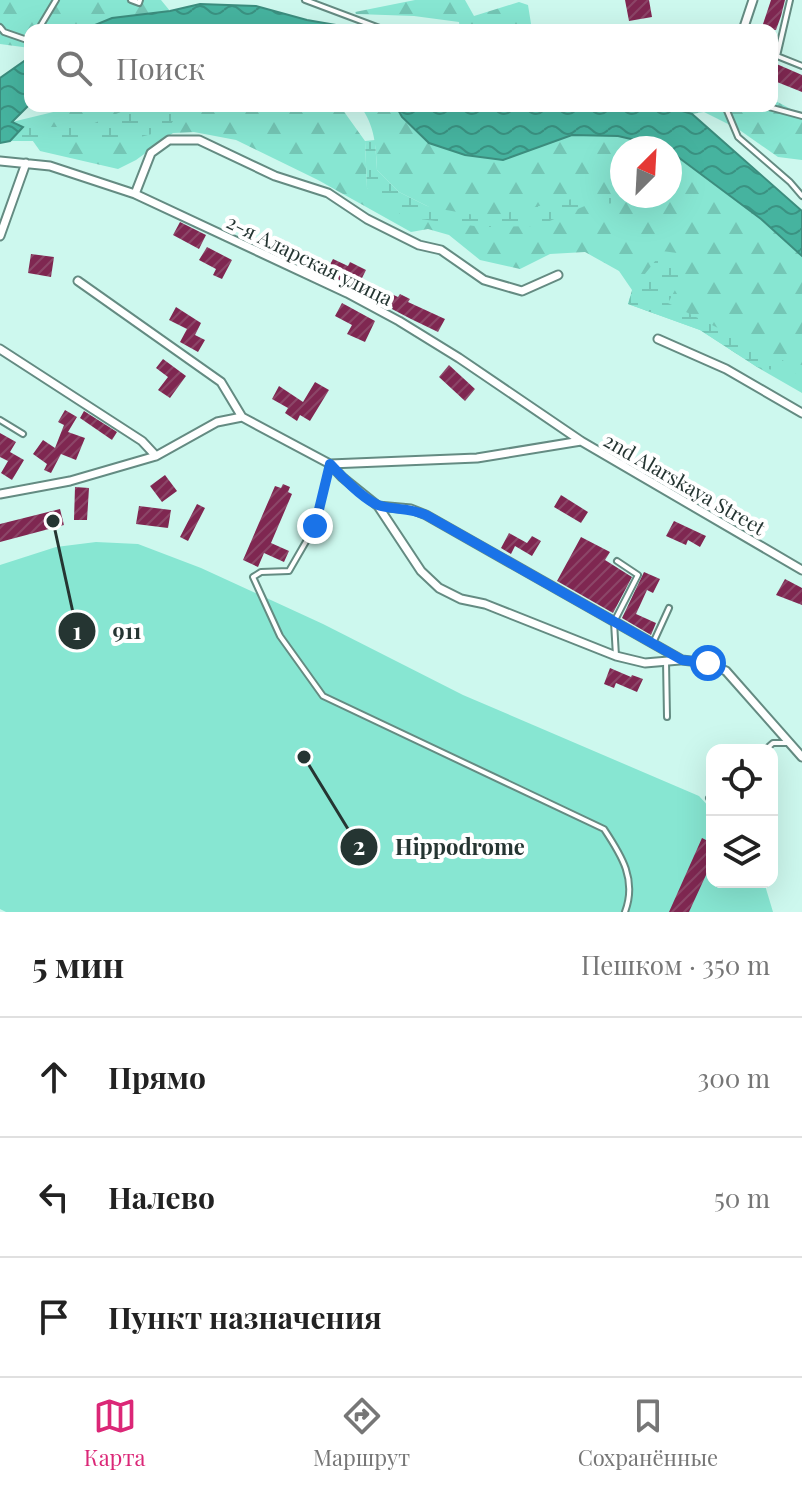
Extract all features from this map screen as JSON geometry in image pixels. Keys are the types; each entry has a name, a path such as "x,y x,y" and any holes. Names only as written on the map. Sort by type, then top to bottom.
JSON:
{"street":[{"path":"745,24 753,0"},
{"path":"135,194 151,153 169,140 199,140 275,176 328,193 367,219 419,245 441,250 484,280 522,291 558,275"},
{"name":"2-я Аларская улица","path":"0,161 50,166 135,194 347,293 399,321 581,441"},
{"path":"0,236 26,163"},
{"path":"78,281 221,382 242,417 330,464 378,506 421,571 439,588 616,656 645,663 682,660 708,663 726,671 802,757"},
{"path":"658,339 726,369 802,413"},
{"path":"0,349 142,441 156,456"},
{"path":"0,494 70,481 156,456 217,422 242,417"},
{"name":"2nd Alarskaya Street","path":"330,464 477,458 581,441 802,570"},
{"path":"378,506 411,509 426,515 682,660"}],"lane":[{"path":"42,24 56,0"},
{"path":"131,0 139,3 140,0"},
{"path":"305,0 369,24"},
{"path":"778,52 790,0"},
{"path":"0,27 2,33 24,39"},
{"path":"778,56 802,66"},
{"path":"778,110 802,116"},
{"path":"728,112 738,137 802,196"},
{"path":"0,420 23,434"},
{"path":"330,464 315,526 289,571 261,572 253,577 280,636 323,696 604,829 624,859 631,896 625,912"},
{"path":"616,656 614,622 638,575 617,561"},
{"path":"653,643 669,608"},
{"path":"666,661 667,717"},
{"path":"772,744 789,743"}],"green space":[{"path":"0,0 161,0 170,11 112,18 98,24 24,24 24,47 0,44"},
{"path":"415,0 465,0 474,16 519,2 528,5 531,24 459,24 414,16 355,12"},
{"path":"778,102 802,115 802,160 778,157 738,129 704,112 778,112"},
{"path":"53,112 344,112 365,141 367,188 429,207 399,192 377,170 372,129 364,112 399,112 402,117 546,143 572,135 618,136 610,136 610,208 682,208 682,160 761,219 802,256 802,393 700,330 628,304 632,290 619,271 585,252 550,254 520,269 480,260 449,235 428,229 411,232 318,180 236,140 194,132 173,133 118,169 40,151 23,127 12,122"},
{"path":"121,112 179,112 167,130 125,141 10,141 23,127 85,127"},
{"path":"375,140 377,170 399,192 429,207 486,217 577,198 610,197 610,204 587,205 538,226 482,227 404,217 367,188 365,141"},
{"path":"662,251 677,253 682,277 668,303 786,362 802,365 802,375 757,367 700,330 628,304 638,283"},
{"path":"96,542 138,544 201,568 323,624 463,695 699,796 706,804 706,888 766,888 773,912 6,912 0,909 0,565 56,547"}],"water":[{"path":"200,4 256,6 330,24 98,24 112,18"},
{"path":"24,61 24,110 12,122 23,127 10,141 0,143 0,78"},
{"path":"399,112 686,112 692,114 802,211 802,256 761,219 682,160 682,136 572,135 503,160 465,155 429,143"}],"building":[{"path":"625,0 649,0 652,17 629,21"},
{"path":"771,0 785,0 778,24 763,24"},
{"path":"778,65 802,75 802,92 778,82"},
{"path":"180,222 206,235 199,249 173,235"},
{"path":"207,247 232,260 222,279 213,275 216,269 199,260"},
{"path":"31,254 54,257 51,277 28,273"},
{"path":"333,259 348,266 350,262 366,270 361,280 398,297 400,294 410,299 408,302 445,319 438,332 392,309 369,293 325,274"},
{"path":"342,303 375,321 365,342 347,334 352,325 335,316"},
{"path":"176,307 201,323 195,335 205,340 198,352 180,342 187,329 169,320"},
{"path":"163,359 186,376 170,398 158,390 168,377 156,368"},
{"path":"449,365 475,389 465,401 439,377"},
{"path":"315,382 329,390 310,421 300,415 297,421 285,413 288,408 272,399 279,386 303,402"},
{"path":"65,410 77,417 68,432 85,438 76,460 61,454 51,473 44,470 47,464 33,454 43,440 55,448 64,425 58,422"},
{"path":"84,411 117,432 112,440 80,418"},
{"path":"0,433 16,442 10,452 24,460 12,480 1,473 8,461 0,457"},
{"path":"165,475 177,491 162,502 150,486"},
{"path":"283,484 290,487 288,492 292,494 271,543 289,551 284,562 264,553 258,567 243,560 275,486 281,488"},
{"path":"75,487 89,488 87,520 74,520"},
{"path":"561,495 588,512 581,523 554,507"},
{"path":"197,504 205,508 188,541 180,537"},
{"path":"139,506 171,510 168,528 136,524"},
{"path":"60,509 64,525 0,542 0,524"},
{"path":"674,521 706,536 700,547 688,540 686,545 666,536"},
{"path":"509,533 527,543 532,536 541,541 532,556 515,546 511,554 501,548"},
{"path":"581,537 610,552 605,560 632,577 613,613 557,581"},
{"path":"644,572 660,579 653,593 647,590 636,614 656,623 651,635 622,618"},
{"path":"785,579 802,588 802,605 776,595"},
{"path":"610,668 643,679 637,692 616,683 614,688 604,684"},
{"path":"702,838 706,840 706,875 689,912 669,912"}],"place":[{"name":"911","path":"53,521"},
{"name":"Hippodrome","path":"304,757"}],"route":[{"path":"315,526 330,464 378,506 411,509 426,515 682,660 708,663"}]}
